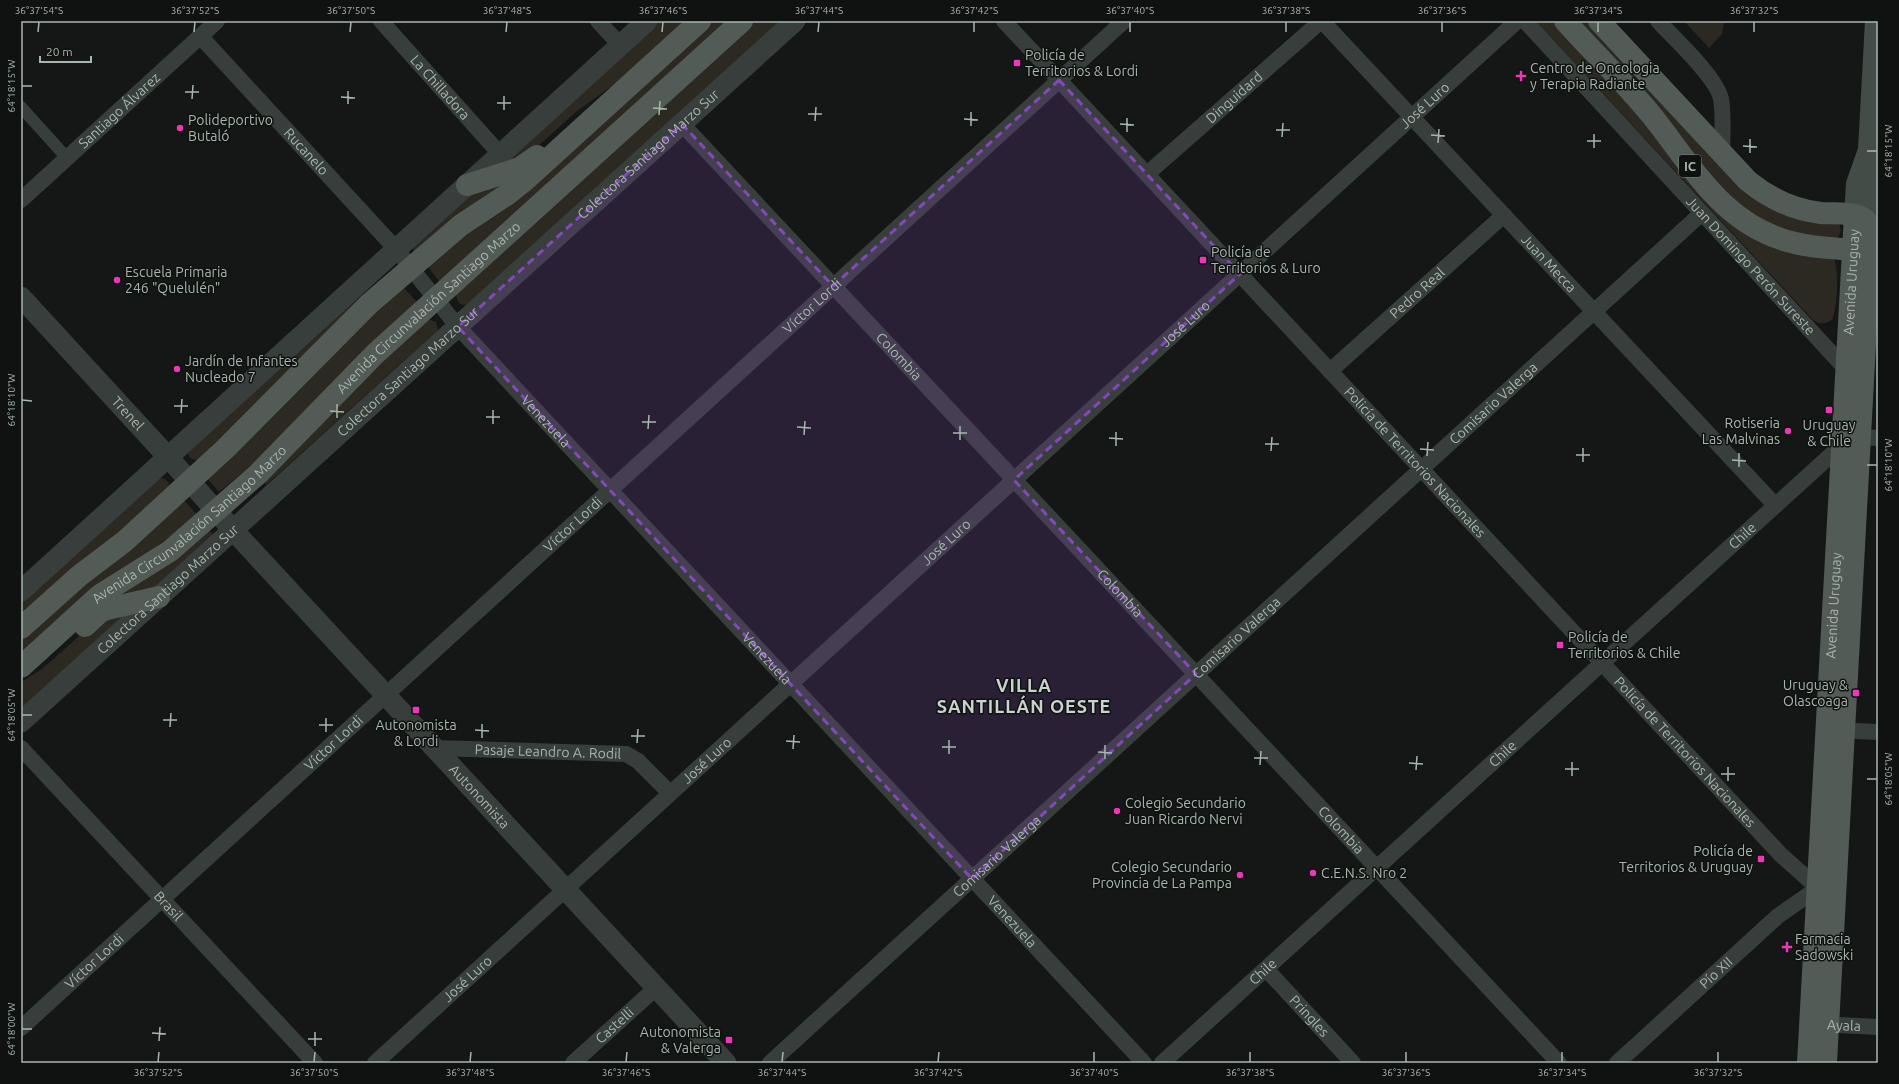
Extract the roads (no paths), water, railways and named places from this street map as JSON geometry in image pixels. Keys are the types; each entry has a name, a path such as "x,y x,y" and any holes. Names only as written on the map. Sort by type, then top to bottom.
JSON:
{"main road":[{"name":"Avenida Circunvalación Santiago Marzo","path":"21,628 79,576 125,541 249,427 357,314 460,225 508,194 523,182 700,21"},
{"name":"Avenida Circunvalación Santiago Marzo","path":"21,667 100,595 160,558 216,511 275,458 362,367 742,21"},
{"name":"IC","path":"1565,21 1649,113 1711,193 1729,210 1757,228 1787,241 1810,246 1853,250"},
{"name":"IC","path":"1599,21 1722,155 1754,186 1778,201 1806,210 1855,215"},
{"name":"Avenida Uruguay","path":"1808,1063 1819,1024 1835,730 1860,440 1873,185 1876,21"},
{"path":"467,185 509,172 525,165 587,113 618,96"},
{"name":"Avenida Uruguay","path":"1860,440 1846,369 1857,184 1873,150"},
{"path":"1853,250 1865,245 1871,233 1866,221 1855,215"},
{"path":"21,676 36,667 100,612 159,597"},
{"name":"Avenida Uruguay","path":"1819,1024 1826,1063"}],"street":[{"name":"Santiago Álvarez","path":"21,200 217,21"},
{"name":"La Chilladora","path":"380,21 500,154"},
{"path":"598,21 620,45"},
{"path":"21,591 647,21"},
{"name":"Colectora Santiago Marzo Sur","path":"21,722 795,21"},
{"name":"Policía de Territorios Nacionales","path":"1004,21 1778,852 1827,888"},
{"name":"Víctor Lordi","path":"21,1028 1124,21"},
{"name":"Juan Mecca","path":"1321,21 1775,505"},
{"name":"Dinguidard","path":"1147,174 1321,21"},
{"name":"José Luro","path":"375,1063 1517,21"},
{"name":"Juan Domingo Perón Sureste","path":"1525,21 1846,369"},
{"path":"1658,21 1717,88 1722,103 1722,155"},
{"name":"Rucanelo","path":"200,36 396,249"},
{"path":"21,107 67,158"},
{"name":"Colombia","path":"682,124 1559,1063"},
{"name":"Comisario Valerga","path":"770,1063 1702,213"},
{"name":"Pedro Real","path":"1330,371 1504,215"},
{"name":"Venezuela","path":"396,249 458,327 1144,1063"},
{"name":"Trenel","path":"21,297 233,530"},
{"name":"Chile","path":"1162,1063 1775,505 1860,440"},
{"name":"Autonomista","path":"233,530 726,1063"},
{"path":"1835,730 1878,732"},
{"name":"Brasil","path":"21,748 316,1063"},
{"name":"Pasaje Leandro A. Rodil","path":"435,748 626,754 638,760 670,793"},
{"name":"Pío XII","path":"1617,1063 1778,916 1827,888"},
{"name":"Pringles","path":"1266,969 1353,1063"},
{"name":"Castelli","path":"573,1063 656,987"},
{"name":"Ayala","path":"1819,1024 1878,1027"}],"place":[{"name":"Policía de Territorios & Lordi","path":"1017,63"},
{"name":"Centro de Oncologia y Terapia Radiante","path":"1521,76"},
{"name":"Polideportivo Butaló","path":"180,128"},
{"name":"Policía de Territorios & Luro","path":"1203,260"},
{"name":"Escuela Primaria 246 \"Quelulén\"","path":"117,280"},
{"name":"Jardín de Infantes Nucleado 7","path":"177,369"},
{"name":"Uruguay & Chile","path":"1829,410"},
{"name":"Rotiseria Las Malvinas","path":"1788,431"},
{"name":"Policía de Territorios & Chile","path":"1560,645"},
{"name":"Uruguay & Olascoaga","path":"1856,693"},
{"name":"Autonomista & Lordi","path":"416,710"},
{"name":"Colegio Secundario Juan Ricardo Nervi","path":"1117,811"},
{"name":"Policía de Territorios & Uruguay","path":"1761,859"},
{"name":"C.E.N.S. Nro 2","path":"1313,873"},
{"name":"Colegio Secundario Provincia de La Pampa","path":"1240,875"},
{"name":"Farmacia Sadowski","path":"1787,947"},
{"name":"Autonomista & Valerga","path":"729,1040"}],"district":[{"name":"VILLA SANTILLÁN OESTE","path":"1024,695"}]}
